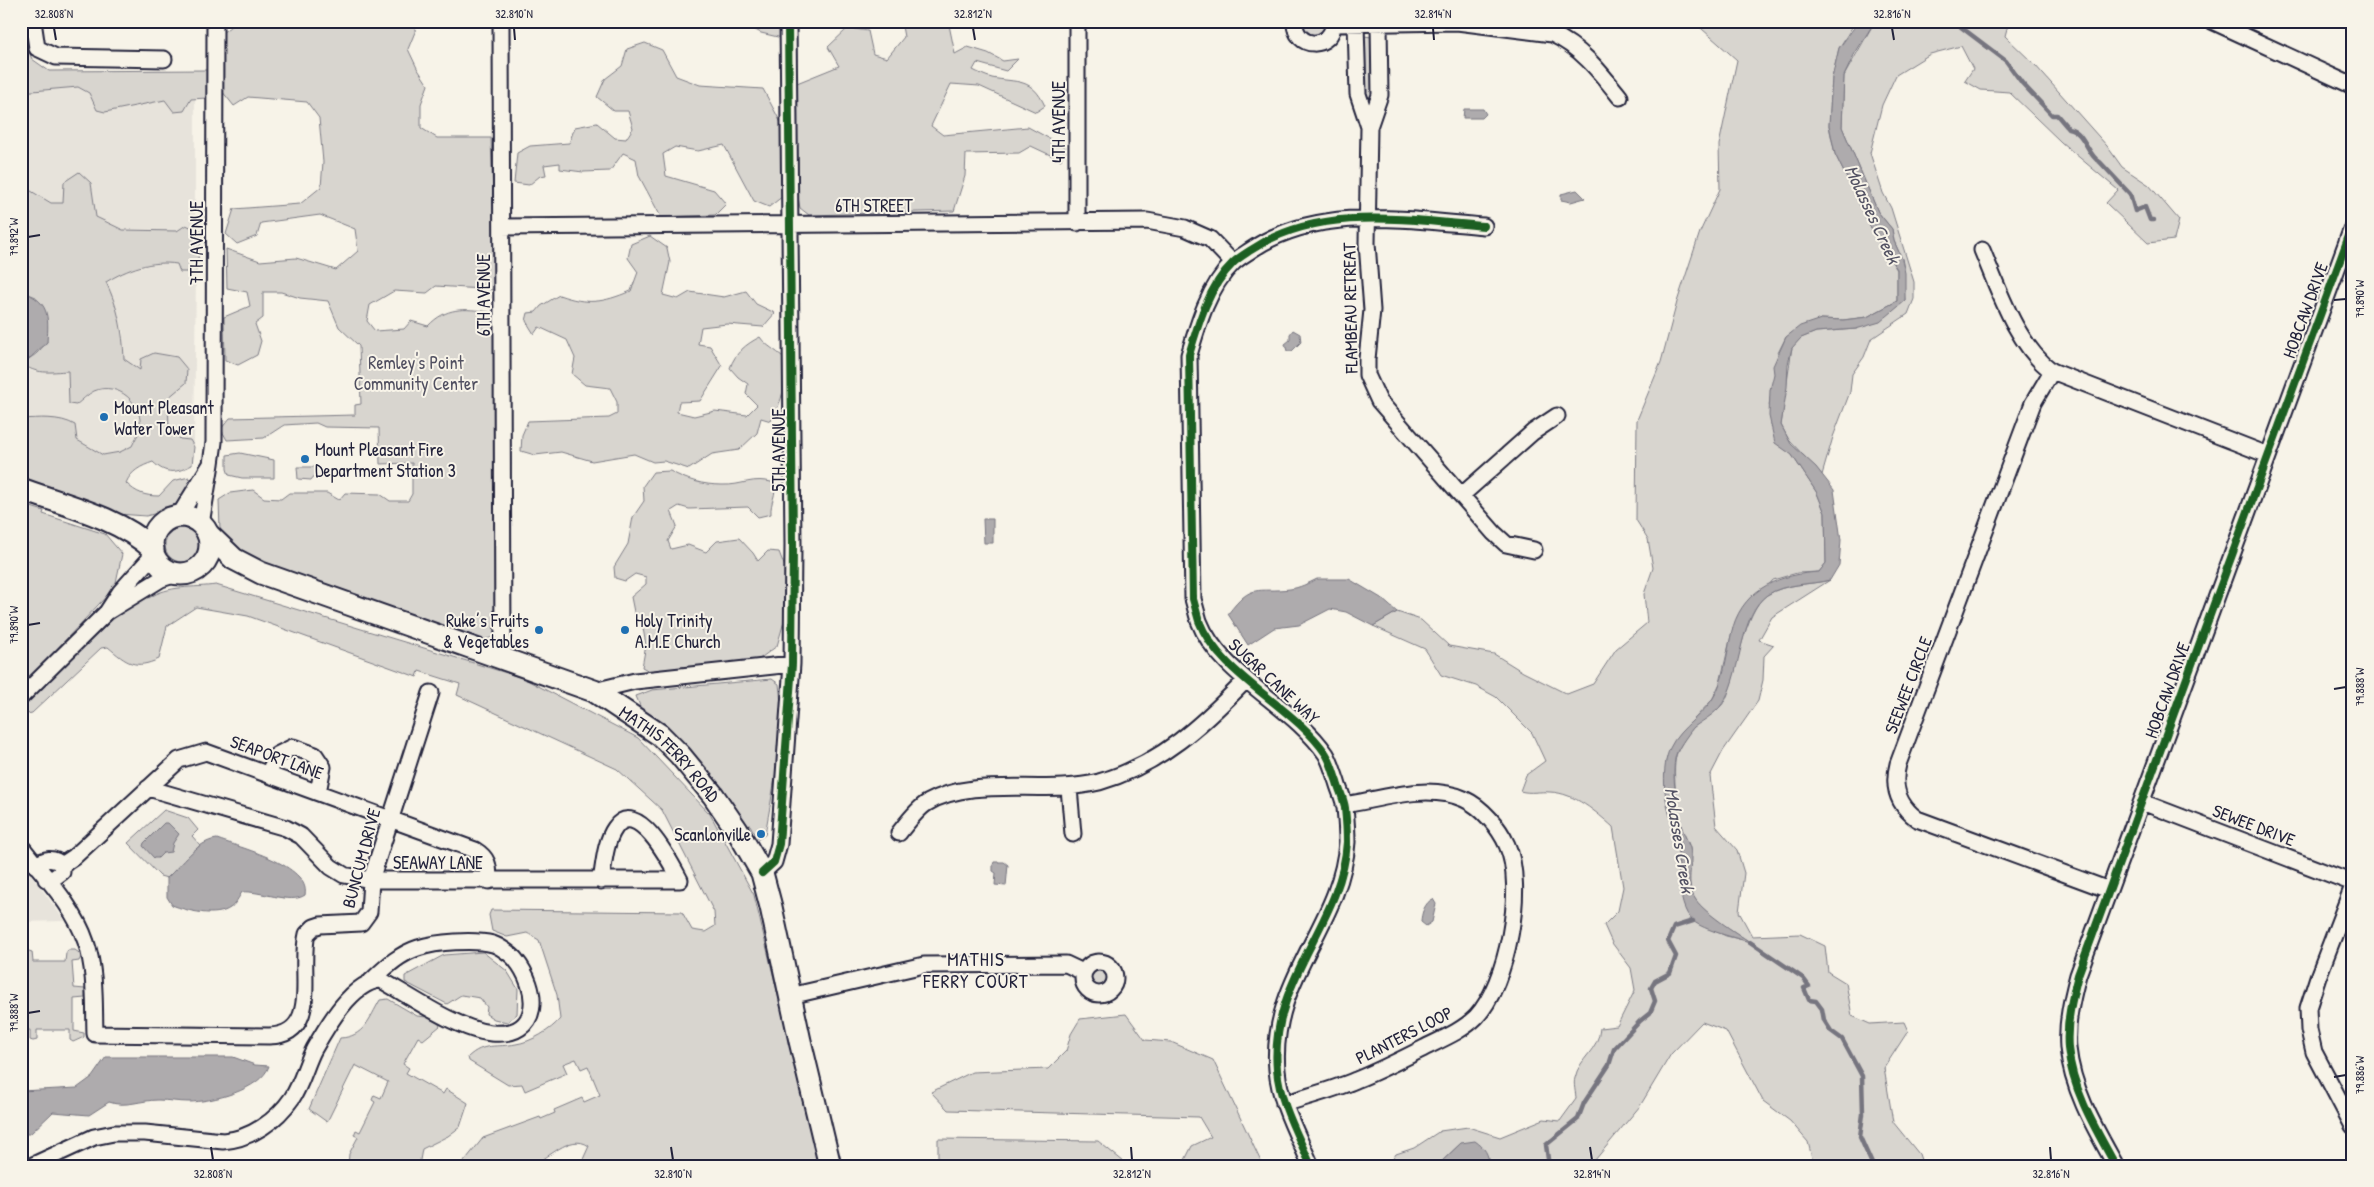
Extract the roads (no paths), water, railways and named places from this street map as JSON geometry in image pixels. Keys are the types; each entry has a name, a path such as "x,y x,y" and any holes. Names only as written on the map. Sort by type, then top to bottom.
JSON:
{"main road":[{"path":"21,489 106,520 142,538 163,567 186,572 207,558 210,550 205,529 187,517 142,524 106,520"},
{"path":"153,551 156,532 173,518"},
{"name":"MATHIS FERRY ROAD","path":"205,529 234,559 261,573 503,660 594,690 660,736 680,756 713,795 737,830 762,873 772,907 790,996 830,1166"},
{"name":"MATHIS FERRY ROAD","path":"186,572 232,569 261,573"}],"street":[{"path":"33,21 37,48 56,57 164,59"},
{"name":"7TH AVENUE","path":"205,529 214,442 215,21"},
{"name":"6TH AVENUE","path":"501,21 503,660"},
{"name":"5TH AVENUE","path":"762,873 774,862 779,844 792,664 793,535 788,21"},
{"name":"4TH AVENUE","path":"1077,21 1077,223"},
{"path":"1295,21 1299,36 1316,44 1327,39 1331,34 1334,23 1457,22 1518,25 1552,34 1564,40 1586,57 1620,97"},
{"path":"2212,21 2353,86"},
{"path":"1367,23 1358,94 1369,127"},
{"name":"FLAMBEAU RETREAT","path":"1367,23 1380,95 1369,127 1369,219 1367,243 1372,310 1367,375 1379,401 1506,544 1534,550"},
{"name":"SUGAR CANE WAY","path":"1311,1166 1284,1104 1277,1071 1276,1037 1283,1007 1295,974 1332,900 1343,866 1347,841 1344,805 1327,755 1300,722 1246,680 1213,645 1200,622 1194,599 1189,355 1198,326 1219,280 1233,263 1268,239 1302,226 1332,220 1369,219 1484,226"},
{"name":"6TH STREET","path":"502,227 1146,221 1185,228 1210,239 1233,263"},
{"name":"HOBCAW DRIVE","path":"2116,1166 2088,1111 2073,1071 2068,1041 2070,1005 2078,975 2108,890 2353,225"},
{"path":"1982,250 2000,294 2017,326 2036,356 2052,371 2268,455"},
{"name":"SEEWEE CIRCLE","path":"2052,371 2035,397 2029,412 1898,764 1895,786 1903,806 1917,819 2108,890"},
{"path":"1462,494 1533,432 1557,416"},
{"name":"7TH AVENUE","path":"173,518 211,464"},
{"path":"21,696 107,612 120,592 153,551"},
{"path":"107,612 161,579 186,572"},
{"path":"594,690 635,681 792,664"},
{"path":"899,833 926,803 953,791 1069,788 1120,775 1174,747 1211,716 1246,680"},
{"name":"BUNCUM DRIVE","path":"46,879 69,909 86,943 92,974 95,1034 269,1036 288,1033 294,1029 302,1015 307,934 320,925 361,923 369,912 371,880 431,693"},
{"path":"268,774 277,755 293,747 315,755 324,767 318,792"},
{"name":"SEAPORT LANE","path":"62,865 74,857 179,760 206,752 475,850 485,857 488,864 490,881"},
{"name":"SEAWAY LANE","path":"148,788 286,828 300,836 331,867 344,875 371,880 490,881 601,881 621,881 680,880 670,860 649,832 639,822 626,821 616,826 610,837 601,881"},
{"path":"1069,788 1073,834"},
{"name":"PLANTERS LOOP","path":"1284,1104 1356,1080 1456,1032 1474,1018 1487,1004 1497,986 1505,961 1513,909 1513,865 1508,845 1497,828 1482,811 1464,799 1422,792 1344,805"},
{"name":"SEWEE DRIVE","path":"2142,802 2353,884"},
{"path":"21,846 36,866 46,879 54,878 62,872 62,865 57,860 43,860 36,866"},
{"path":"2353,884 2308,1008 2309,1030 2314,1052 2353,1126"},
{"path":"21,1160 35,1164 94,1137 114,1133 145,1133 223,1141 249,1134 272,1121 292,1097 314,1049 352,994 371,981 390,963 418,948 462,941 494,944 515,959 528,983 532,1010 526,1023 514,1030 490,1033 459,1023 380,980 371,981"},
{"path":"790,996 924,965 1066,964 1083,972"}],"water":[{"path":"1859,21 1875,21 1854,55 1844,76 1842,127 1878,212 1892,229 1905,273 1905,301 1880,322 1856,329 1816,332 1801,338 1792,348 1788,364 1787,387 1781,425 1791,444 1816,467 1834,490 1841,540 1839,565 1830,580 1782,588 1767,595 1758,604 1751,615 1746,629 1735,674 1725,699 1715,711 1692,729 1678,750 1675,759 1674,779 1677,803 1681,824 1691,855 1690,881 1692,894 1706,911 1750,942 1704,928 1693,921 1687,913 1683,904 1679,881 1677,837 1665,793 1665,765 1674,740 1706,707 1716,693 1724,669 1733,627 1746,602 1767,585 1792,576 1819,572 1826,563 1825,513 1817,493 1792,455 1775,443 1769,416 1770,390 1774,374 1773,366 1786,337 1800,326 1821,319 1843,320 1867,317 1897,301 1897,269 1874,234 1835,154 1829,125 1832,78 1839,48"},
{"path":"1464,109 1483,109 1486,114 1482,118 1463,118"},
{"path":"1577,190 1585,198 1571,202 1561,200 1561,194"},
{"path":"21,291 37,299 42,304 48,324 47,342 28,360 21,360"},
{"path":"1293,330 1300,334 1301,342 1292,351 1287,351 1285,344 1290,340 1290,334"},
{"path":"983,519 993,519 993,543 984,543"},
{"path":"1317,579 1349,579 1381,598 1397,612 1373,626 1346,612 1330,609 1299,625 1274,628 1248,645 1228,614 1249,593 1262,590 1293,588"},
{"path":"164,823 168,823 179,834 173,843 171,852 163,853 158,858 154,858 143,846"},
{"path":"217,839 256,852 285,866 297,875 304,884 305,895 299,898 283,898 242,892 232,907 217,913 193,911 172,905 167,897 167,878 196,849 203,844"},
{"path":"994,862 1004,862 1008,865 1006,886 995,885 996,873 993,871"},
{"path":"1433,899 1436,904 1432,922 1426,926 1421,922 1422,915 1426,905"},
{"path":"106,1057 233,1057 255,1065 269,1066 256,1082 222,1097 189,1102 152,1100 115,1104 109,1102 89,1115 53,1112 30,1134 21,1134 21,1091 77,1088 92,1077"},
{"path":"1475,1141 1486,1152 1489,1166 1437,1166 1461,1143"}],"waterway":[{"path":"1953,21 2006,61 2022,83 2052,115 2057,115 2068,128 2078,134 2092,155 2130,194 2135,211 2145,207 2150,220 2154,220"},
{"path":"1549,1166 1546,1145 1578,1119 1584,1103 1609,1065 1614,1049 1650,1013 1655,1001 1651,988 1655,981 1670,973 1676,956 1668,941 1674,927 1693,921"},
{"name":"Molasses Creek","path":"1750,942 1803,978 1809,986 1804,988 1809,1000 1816,1001 1822,1009 1824,1020 1831,1031 1842,1039 1862,1076 1863,1114 1860,1137 1873,1166"}],"place":[{"name":"Mount Pleasant Water Tower","path":"104,417"},
{"name":"Mount Pleasant Fire Department Station 3","path":"305,459"},
{"name":"Ruke’s Fruits & Vegetables","path":"539,630"},
{"name":"Holy Trinity A.M.E Church","path":"625,630"},
{"name":"Scanlonville","path":"761,834"}],"district":[{"name":"MATHIS FERRY COURT","path":"976,970"}],"park label":[{"name":"Remley's Point Community Center","path":"416,372"}]}
